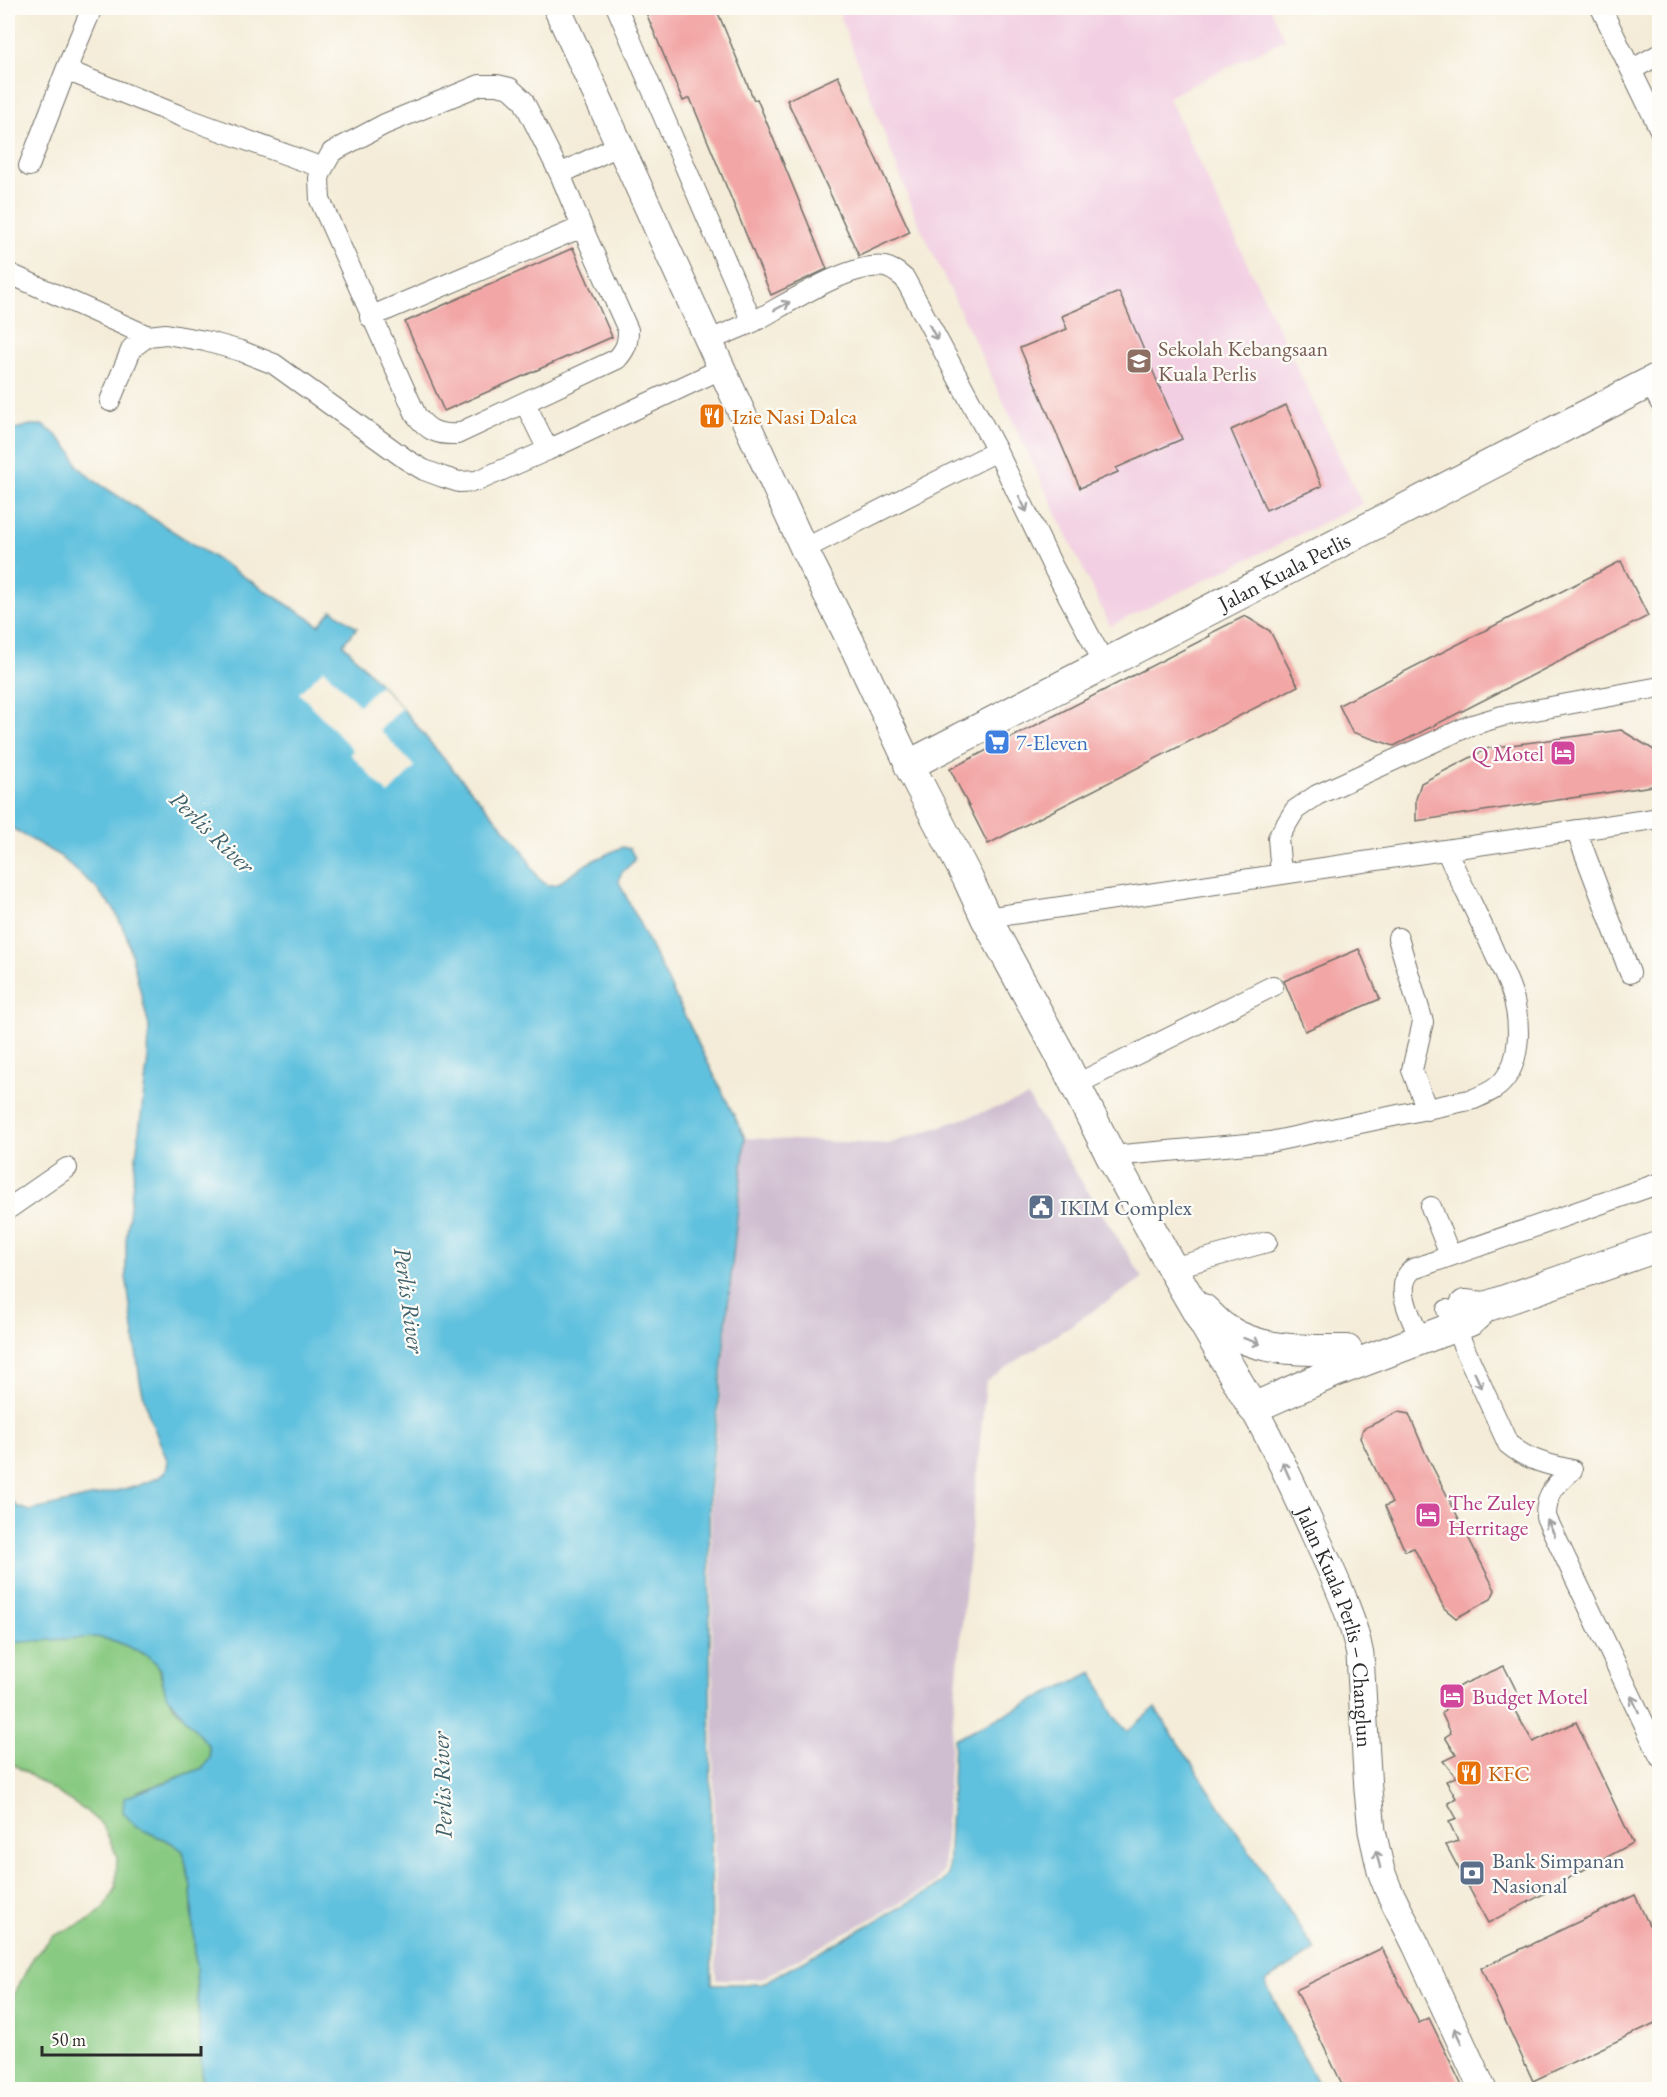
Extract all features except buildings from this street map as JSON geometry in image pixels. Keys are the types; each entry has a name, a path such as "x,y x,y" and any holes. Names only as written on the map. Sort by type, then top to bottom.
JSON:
{"main road":[{"path":"557,8 804,549 909,765 986,918 1111,1155 1172,1268 1249,1400"},
{"name":"Jalan Kuala Perlis","path":"909,765 1656,387"},
{"path":"1249,1400 1347,1350 1417,1331 1450,1319 1463,1305 1485,1306 1659,1246"},
{"path":"1188,1295 1223,1328 1259,1344 1300,1350 1347,1350"},
{"path":"1249,1400 1332,1373 1417,1331"},
{"name":"Jalan Kuala Perlis – Changlun","path":"1249,1400 1276,1448 1340,1591 1356,1636 1360,1655 1372,1831 1381,1871 1483,2090"}],"street":[{"path":"29,166 92,8"},
{"path":"617,8 752,322"},
{"path":"1601,8 1659,130"},
{"path":"1631,70 1659,54"},
{"path":"66,70 183,117 322,168"},
{"path":"480,85 497,85 510,88 522,100 560,174 628,330 626,350 617,359 457,434 434,433 424,426 416,415 370,317 320,200 318,188 322,168 332,152 385,124 480,85"},
{"path":"560,174 620,145"},
{"path":"370,317 582,227"},
{"path":"710,340 752,322 844,274 872,267 885,267 896,271 905,279 997,451 1052,565 1105,665"},
{"path":"8,273 148,336"},
{"path":"110,401 132,348 148,336 166,334 206,341 274,364 407,460 424,470 459,482 477,481 721,369"},
{"path":"525,403 548,450"},
{"path":"804,549 997,451"},
{"path":"1281,874 1278,838 1286,824 1307,800 1337,785 1468,726 1502,716 1659,687"},
{"path":"986,918 1659,818"},
{"path":"1576,831 1629,974"},
{"path":"1111,1155 1270,1142 1426,1110 1474,1099 1493,1091 1512,1068 1516,1052 1518,1035 1514,999 1508,981 1446,850"},
{"path":"1398,938 1423,1022 1412,1070 1426,1110"},
{"path":"1075,1085 1273,986"},
{"path":"8,1209 67,1168"},
{"path":"1417,1331 1403,1293 1406,1275 1418,1266 1659,1183"},
{"path":"1431,1207 1450,1255"},
{"path":"1172,1268 1268,1242"},
{"path":"1450,1319 1508,1444 1534,1461 1572,1470 1554,1487 1549,1496 1546,1517 1659,1757"}],"shaded area":[{"name":"Sekolah Kebangsaan Kuala Perlis","path":"837,8 1270,8 1285,39 1168,97 1362,504 1110,626 916,218"},
{"path":"1028,1097 1143,1278 986,1381 951,1737 943,1871 935,1884 761,1979 716,1979 711,1492 745,1138 888,1144"}],"green space":[{"path":"69,1637 96,1637 115,1641 147,1655 157,1664 172,1705 194,1726 209,1746 210,1758 203,1768 137,1792 136,1827 170,1842 183,1851 191,1887 203,2089 8,2090 8,2006 33,1958 53,1936 90,1920 105,1907 116,1887 117,1856 103,1826 86,1811 8,1761 8,1643"}],"water":[{"name":"Perlis River","path":"42,425 53,432 71,451 78,466 93,480 319,625 332,610 357,628 343,644 402,708 521,848 538,878 547,885 556,885 588,863 622,847 630,849 635,858 621,874 619,882 745,1138 709,1492 712,1984 762,1984 937,1887 948,1875 954,1739 1093,1672 1113,1715 1127,1731 1155,1708 1315,1950 1265,1982 1320,2089 203,2089 191,1887 183,1851 170,1842 136,1827 123,1812 124,1798 203,1768 210,1758 209,1746 166,1695 157,1664 147,1655 115,1641 96,1637 8,1643 8,1494 16,1506 30,1511 137,1486 158,1478 166,1471 168,1462 149,1416 140,1381 126,1276 126,1240 148,1058 149,1026 127,937 114,909 95,887 60,856 8,826 8,438 15,429"}],"pier":[{"path":"324,669 359,705 380,685 402,708 380,730 415,767 388,794 350,754 353,750 299,693"}],"place":[{"name":"Sekolah Kebangsaan Kuala Perlis","path":"1139,361"},
{"name":"Izie Nasi Dalca","path":"712,416"},
{"name":"7-Eleven","path":"997,742"},
{"name":"Q Motel","path":"1563,753"},
{"name":"IKIM Complex","path":"1041,1207"},
{"name":"The Zuley Herritage","path":"1428,1515"},
{"name":"Budget Motel","path":"1452,1696"},
{"name":"KFC","path":"1469,1773"},
{"name":"Bank Simpanan Nasional","path":"1472,1873"}]}
